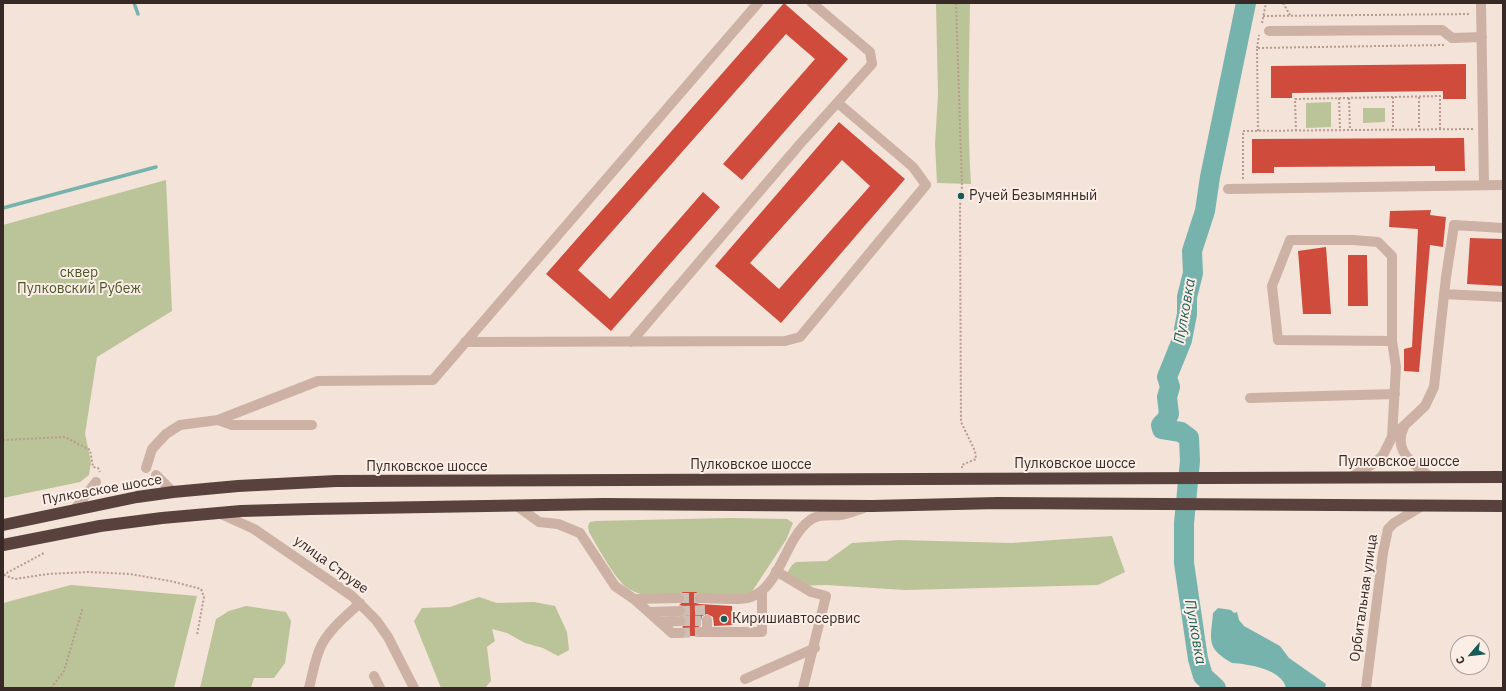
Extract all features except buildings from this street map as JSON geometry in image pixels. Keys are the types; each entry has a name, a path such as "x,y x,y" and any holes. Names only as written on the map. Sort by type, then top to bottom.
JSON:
{"highway":[{"name":"Пулковское шоссе","path":"3,524 173,492 238,486 336,482 1503,477"},
{"path":"3,545 100,526 219,513 311,509 726,504 872,506 998,503 1503,506"}],"street":[{"path":"146,468 152,449 166,434 180,425 218,420 318,381 432,380 758,3"},
{"path":"631,342 800,144 872,64 870,52 812,3"},
{"path":"1481,3 1484,185"},
{"path":"1269,31 1442,30 1452,38 1482,38"},
{"path":"465,342 786,341 800,337 926,185 913,167 838,103"},
{"path":"1228,190 1503,185"},
{"path":"1351,477 1376,462 1383,455 1394,433 1425,406 1434,387 1444,294 1454,225 1503,228"},
{"path":"1392,341 1278,340 1272,286 1290,240 1353,240 1378,242 1392,256 1392,341 1396,367 1394,433 1410,462 1432,478"},
{"path":"1444,294 1503,297"},
{"path":"1250,398 1395,394"},
{"path":"218,420 232,425 312,426"},
{"path":"1400,444 1401,432 1405,423"},
{"path":"156,475 173,492"},
{"path":"74,510 99,478"},
{"path":"517,506 539,522 558,524 580,533 615,586 634,599 672,633 680,633"},
{"path":"704,601 750,598 762,592 776,572 800,529 810,519 823,515 841,515 872,506"},
{"name":"Орбитальная улица","path":"1366,688 1383,553 1388,529 1402,517 1422,506"},
{"name":"улица Струве","path":"219,513 254,528 323,574 360,603 376,620 388,637 414,688"},
{"path":"776,572 811,592 826,596 815,648 803,688"},
{"path":"705,621 704,632 762,632 762,592"},
{"path":"634,599 679,598"},
{"path":"309,688 317,656 323,643 341,620 360,603"},
{"path":"649,612 680,616 660,622"},
{"path":"745,679 815,648"},
{"path":"374,676 380,688"}],"path":[{"path":"956,3 962,186 960,206 961,422 976,451 976,459 962,465 962,480"},
{"path":"1283,3 1290,16"},
{"path":"1263,16 1477,14"},
{"path":"1258,131 1257,48 1444,45"},
{"path":"1296,131 1295,99 1419,96 1440,96 1440,129"},
{"path":"1419,96 1419,129"},
{"path":"1393,97 1393,130"},
{"path":"1339,98 1340,130"},
{"path":"1349,98 1350,130"},
{"path":"1243,189 1243,131 1479,129"},
{"path":"3,440 65,438 90,450 93,467 98,468 99,478"},
{"path":"4,575 44,553"},
{"path":"4,575 15,579 48,574 89,572 130,574 170,581 201,589 204,597 197,635"},
{"path":"51,688 64,671 83,607"}],"green space":[{"path":"936,3 970,3 969,116 971,184 937,183 935,144 938,95"},
{"path":"1331,102 1331,127 1306,128 1306,103"},
{"path":"1363,108 1385,108 1385,122 1363,123"},
{"name":"сквер Пулковский Рубеж","path":"166,180 172,311 97,357 85,434 91,462 89,475 80,482 3,498 3,225"},
{"path":"728,518 787,519 793,523 786,540 751,593 646,596 630,590 616,576 606,561 589,532 588,526 590,522 595,521"},
{"path":"1112,536 1125,572 1098,585 905,590 826,585 794,586 786,575 792,565 796,562 827,561 852,543 900,540 1011,543"},
{"path":"71,585 197,596 174,688 3,688 3,603"},
{"path":"479,597 497,603 534,602 555,606 567,632 569,650 558,656 543,648 525,643 507,633 492,629 495,641 487,647 491,681 485,688 441,688 414,621 422,608 450,607"},
{"path":"246,606 286,612 291,621 285,663 274,678 254,678 251,688 200,688 216,619 229,611"}],"water":[{"path":"1218,608 1231,610 1234,613 1237,612 1239,620 1244,626 1280,646 1289,658 1326,684 1325,688 1286,688 1278,676 1271,672 1255,666 1232,663 1223,658 1217,653 1211,636 1213,613"}],"waterway":[{"path":"134,3 138,14"},
{"name":"Пулковка","path":"1216,688 1203,676 1198,659 1184,563 1184,523 1190,461 1189,438 1181,432 1162,429 1161,425 1169,414 1167,397 1170,387 1167,377 1182,340 1187,314 1187,297 1193,273 1192,251 1205,211 1210,177 1246,3"},
{"path":"3,208 156,167"}],"tunnel":[{"path":"679,598 700,598"},
{"path":"680,611 707,610"},
{"path":"680,621 701,621"},
{"path":"680,633 701,632"}],"place":[{"name":"Ручей Безымянный","path":"961,196"},
{"name":"Киришиавтосервис","path":"724,619"}]}
